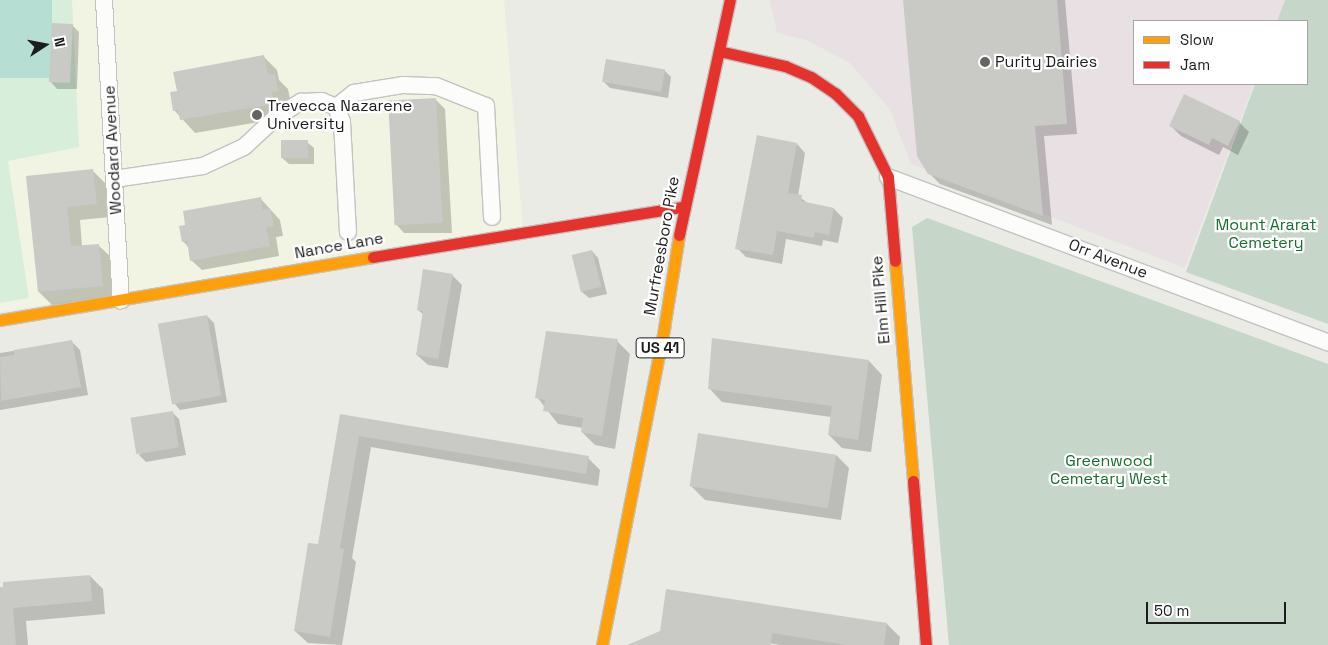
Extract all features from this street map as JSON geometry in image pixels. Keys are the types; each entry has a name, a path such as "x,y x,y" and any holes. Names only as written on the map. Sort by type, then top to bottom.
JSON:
{"main road":[{"name":"Murfreesboro Pike","path":"602,645 664,328 683,207 730,0"},
{"name":"Elm Hill Pike","path":"719,51 784,66 811,77 835,93 858,116 874,143 888,177 926,645"},
{"name":"Nance Lane","path":"0,320 121,301 514,232 596,224 683,207"}],"street":[{"name":"Woodard Avenue","path":"104,0 121,301"},
{"path":"336,107 354,93 403,85 436,86 486,106 492,217"},
{"path":"114,179 203,166 244,146 275,118 301,102 322,101 336,107 342,122 348,232"},
{"name":"Orr Avenue","path":"888,177 1328,342"}],"shaded area":[{"name":"Trevecca Nazarene University","path":"0,0 504,0 523,231 0,312"},
{"path":"0,0 72,0 79,147 8,161 29,298 0,303"},
{"path":"0,0 52,0 52,78 0,78"},
{"path":"770,0 1285,0 1277,20 1133,20 1133,85 1254,85 1185,268 911,164 890,110 850,63 806,40 777,33"}],"green space":[{"name":"Mount Ararat Cemetery","path":"1285,0 1328,0 1328,324 1186,272 1255,85 1308,85 1308,20 1277,20"},
{"name":"Greenwood Cemetary West","path":"927,218 1328,364 1328,645 949,645 912,227"}],"building":[{"name":"Purity Dairies","path":"903,0 1057,0 1067,124 1035,126 1043,216 928,174 917,156"},
{"path":"52,23 73,24 70,83 49,82"},
{"path":"264,55 268,75 275,74 278,91 272,92 274,104 180,120 178,110 173,111 170,92 177,91 173,72"},
{"path":"606,59 665,69 661,92 602,82"},
{"path":"1184,94 1240,121 1228,146 1212,138 1209,145 1169,126"},
{"path":"436,98 443,223 395,225 388,101"},
{"path":"757,135 797,143 788,193 802,195 801,201 834,208 829,235 815,232 814,238 777,231 773,255 735,249"},
{"path":"281,140 308,140 308,158 281,158"},
{"path":"93,169 97,204 67,207 71,246 99,244 103,286 38,292 26,176"},
{"path":"261,197 263,210 270,208 274,226 266,227 270,246 190,261 187,241 182,242 179,226 185,225 183,211"},
{"path":"592,250 601,287 581,292 572,255"},
{"path":"423,269 453,274 438,359 416,355 423,311 417,310"},
{"path":"207,315 221,396 172,404 158,324"},
{"path":"546,331 618,339 602,436 581,432 583,418 543,411 545,400 535,398"},
{"path":"712,338 869,360 858,440 828,435 832,406 708,389"},
{"path":"72,340 81,387 1,401 0,357 14,355 14,350"},
{"path":"173,411 179,448 136,454 131,418"},
{"path":"340,414 589,456 586,474 359,436 340,548 344,549 330,637 294,631 308,543 318,544"},
{"path":"698,433 836,455 828,508 690,486"},
{"path":"90,575 92,601 13,608 16,645 0,645 0,587 3,587 3,582"},
{"path":"666,589 887,623 884,645 847,645 772,633 771,645 627,645 660,631"}],"traffic: slow":[{"path":"602,645 664,328 679,235"},
{"path":"0,320 373,257"},
{"path":"895,261 913,481"}],"traffic: jam":[{"path":"679,235 730,0"},
{"path":"719,51 785,66 811,77 835,93 858,116 888,177 895,261"},
{"path":"373,257 683,207"},
{"path":"913,481 926,645"}],"place":[{"name":"Purity Dairies","path":"985,62"},
{"name":"Trevecca Nazarene University","path":"257,115"}]}
